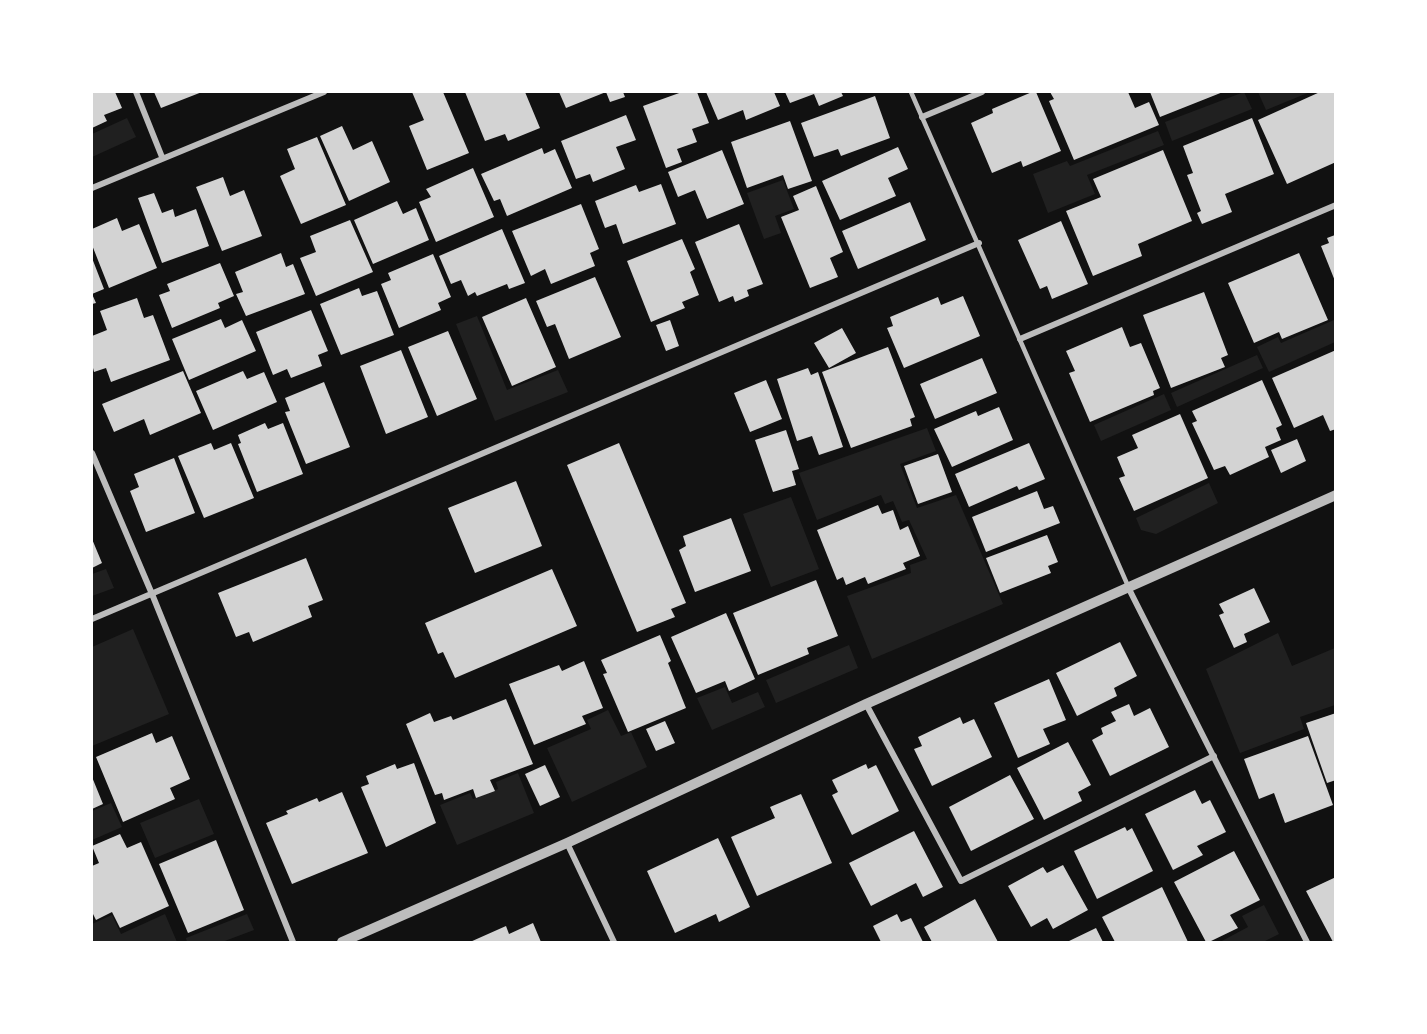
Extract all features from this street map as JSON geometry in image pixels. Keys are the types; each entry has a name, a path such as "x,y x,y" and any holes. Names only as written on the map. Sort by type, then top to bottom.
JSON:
{"street":[{"path":"136,92 162,157"},
{"path":"92,188 162,157 324,92"},
{"path":"922,117 982,92"},
{"path":"1020,339 1335,205"},
{"path":"92,619 979,243"},
{"path":"92,453 152,594 293,942"},
{"path":"342,942 567,843 866,704 1335,495"},
{"path":"1128,586 1307,942"},
{"path":"866,704 961,881 1214,756"},
{"path":"567,843 614,942"}],"lane":[{"path":"911,92 1128,586"}],"shaded area":[{"path":"1244,92 1252,109 1172,141 1165,122"},
{"path":"1258,92 1310,92 1266,110"},
{"path":"127,118 136,137 92,157 92,134"},
{"path":"1158,131 1164,145 1087,175 1095,194 1048,213 1033,174 1067,161 1070,166"},
{"path":"783,180 794,209 775,216 781,233 764,239 747,193"},
{"path":"477,316 507,390 558,370 568,392 495,421 456,324"},
{"path":"1334,320 1335,342 1269,372 1257,347 1278,337 1281,343"},
{"path":"1257,355 1263,368 1177,407 1171,393"},
{"path":"1164,394 1171,410 1101,441 1094,425"},
{"path":"927,428 936,451 900,464 917,508 956,495 1003,604 872,659 847,596 911,573 910,565 927,559 909,520 902,522 893,501 885,504 881,495 817,520 799,473"},
{"path":"1209,483 1218,503 1156,534 1141,530 1136,518"},
{"path":"791,497 819,569 771,587 743,514"},
{"path":"106,569 114,588 92,596 92,574"},
{"path":"133,629 169,714 92,746 92,647"},
{"path":"1278,633 1292,666 1335,648 1335,705 1300,717 1304,729 1240,753 1206,669"},
{"path":"849,645 858,668 776,703 766,680"},
{"path":"725,687 732,703 758,692 765,707 712,730 697,698"},
{"path":"608,710 621,736 631,732 647,767 572,802 547,748 591,729 587,720"},
{"path":"518,773 534,813 457,845 440,805 470,793 473,799 498,789 496,782"},
{"path":"199,799 214,834 155,858 140,823"},
{"path":"111,803 122,827 92,840 92,811"},
{"path":"1264,905 1279,934 1263,942 1220,942 1248,927 1242,916"},
{"path":"165,914 177,942 92,942 92,924 112,915 121,934"},
{"path":"247,914 254,930 222,942 187,942 186,938"}],"building":[{"path":"92,92 115,92 122,108 104,115 107,121 92,128"},
{"path":"154,92 202,92 161,108"},
{"path":"412,92 443,92 469,153 427,170 409,126 424,120"},
{"path":"465,92 525,92 540,128 508,141 505,134 485,141"},
{"path":"559,92 606,92 566,108"},
{"path":"606,92 623,92 625,97 610,102"},
{"path":"682,92 697,92 709,123 692,129 697,142 677,149 682,162 666,168 643,106"},
{"path":"706,92 774,92 780,106 746,120 743,110 718,120"},
{"path":"785,92 841,92 843,96 819,106 814,94 790,103"},
{"path":"1036,92 1061,151 1023,167 1021,161 992,173 971,123 993,113 992,109"},
{"path":"1050,92 1128,92 1135,108 1149,102 1159,125 1074,160 1049,101 1054,99"},
{"path":"1150,92 1223,92 1160,117"},
{"path":"1320,92 1336,92 1336,148 1334,149 1336,162 1287,184 1258,120"},
{"path":"875,96 890,138 841,156 838,149 814,157 801,123"},
{"path":"626,115 636,140 616,147 625,169 593,182 590,174 576,179 561,141"},
{"path":"1252,118 1274,174 1225,194 1232,212 1202,224 1197,213 1201,211 1187,175 1193,173 1183,146"},
{"path":"790,121 812,181 788,189 783,175 747,188 731,142"},
{"path":"342,126 353,150 372,141 390,182 349,201 320,136"},
{"path":"317,137 346,205 301,224 280,176 295,169 287,149"},
{"path":"898,147 908,169 888,178 896,196 840,220 822,181"},
{"path":"542,148 544,154 555,149 572,188 507,216 500,199 494,201 481,174"},
{"path":"722,150 744,204 707,219 695,190 678,197 668,172"},
{"path":"1163,150 1192,221 1138,244 1142,256 1093,276 1066,211 1101,197 1093,179"},
{"path":"473,168 494,217 436,242 419,202 431,197 426,189"},
{"path":"223,177 230,196 244,190 262,236 222,251 196,187"},
{"path":"661,184 676,224 623,244 616,224 605,228 595,201 636,185 639,192"},
{"path":"816,186 843,252 830,258 838,277 810,288 781,217 799,210 793,196"},
{"path":"154,193 162,213 173,209 175,217 196,209 209,246 162,263 138,198"},
{"path":"397,201 403,214 416,208 429,240 373,264 354,220"},
{"path":"910,202 926,240 858,269 842,231"},
{"path":"581,204 599,249 590,253 595,266 551,284 545,269 531,276 512,231"},
{"path":"117,218 122,231 139,224 157,268 109,288 92,245 92,229"},
{"path":"350,220 373,272 316,296 300,258 316,252 310,236"},
{"path":"1061,221 1088,284 1052,299 1047,286 1040,289 1018,240"},
{"path":"739,224 763,284 747,290 749,296 735,302 733,296 719,302 695,242"},
{"path":"502,229 525,283 509,289 507,284 477,296 475,292 468,296 461,280 451,284 439,256"},
{"path":"1335,235 1335,281 1321,246 1329,243 1327,238"},
{"path":"682,239 695,269 690,272 699,295 682,302 685,308 651,322 627,261"},
{"path":"281,253 286,267 293,264 305,294 246,316 236,294 243,292 235,272"},
{"path":"1299,253 1328,320 1282,339 1279,332 1254,343 1228,283"},
{"path":"433,254 451,297 438,303 441,310 399,328 381,284 391,280 388,273"},
{"path":"92,258 104,289 92,294"},
{"path":"220,263 234,296 218,303 220,308 172,328 159,295 170,291 167,284"},
{"path":"595,277 621,337 569,359 555,324 547,327 536,301"},
{"path":"359,288 362,296 377,291 394,335 341,355 320,304"},
{"path":"1204,292 1228,355 1221,358 1225,367 1171,388 1143,315"},
{"path":"963,296 980,336 904,368 887,328 893,326 890,317 938,297 941,305"},
{"path":"137,298 144,318 153,315 170,360 111,382 106,368 94,372 92,336 107,330 100,311"},
{"path":"526,298 556,367 512,386 482,317"},
{"path":"311,310 328,351 318,355 322,366 291,378 287,369 273,375 256,332"},
{"path":"221,319 225,328 242,320 256,351 189,380 172,339"},
{"path":"670,320 679,346 666,351 656,325"},
{"path":"1122,327 1130,347 1141,343 1160,388 1153,391 1154,395 1090,422 1069,373 1075,371 1066,351"},
{"path":"842,328 856,353 829,368 814,343"},
{"path":"448,331 477,399 437,416 408,347"},
{"path":"888,347 915,417 910,419 912,426 851,448 822,372"},
{"path":"401,350 428,417 386,434 360,366"},
{"path":"1336,350 1336,429 1330,431 1323,415 1294,428 1272,378"},
{"path":"982,358 997,393 935,419 920,384"},
{"path":"808,368 811,375 818,372 843,447 819,455 812,436 797,441 777,379"},
{"path":"183,371 201,413 150,435 144,419 114,432 102,404"},
{"path":"243,371 247,379 264,372 277,402 213,430 196,391"},
{"path":"766,380 782,419 750,432 734,393"},
{"path":"1262,380 1282,425 1276,428 1281,440 1265,447 1269,457 1230,475 1225,466 1214,470 1192,423 1197,421 1192,411"},
{"path":"324,382 350,447 306,464 285,412 290,411 285,398"},
{"path":"999,407 1013,440 952,467 934,429 976,411 978,416"},
{"path":"1180,414 1208,478 1134,511 1119,478 1125,476 1117,457 1138,448 1132,435"},
{"path":"265,423 268,429 283,423 303,474 257,492 238,444 241,443 238,435"},
{"path":"786,430 799,469 792,471 796,485 773,492 755,440"},
{"path":"1297,439 1306,461 1281,473 1271,450"},
{"path":"211,443 214,450 231,443 254,498 204,518 178,456"},
{"path":"619,443 686,603 671,609 675,617 637,632 567,465"},
{"path":"1029,443 1045,479 1019,490 1017,486 969,507 955,474"},
{"path":"938,454 952,492 918,504 904,466"},
{"path":"174,458 195,513 146,532 130,491 139,487 134,474"},
{"path":"516,481 542,546 475,573 448,508"},
{"path":"1037,491 1044,509 1053,506 1060,523 986,552 972,517"},
{"path":"878,505 882,514 893,510 900,530 908,526 920,556 903,563 906,569 868,584 865,577 846,585 843,577 837,580 817,530"},
{"path":"731,518 751,571 695,592 679,550 686,546 683,536"},
{"path":"1047,535 1058,562 1048,566 1051,573 1000,593 986,558"},
{"path":"92,539 102,563 92,568"},
{"path":"306,558 323,600 308,606 312,617 253,642 249,632 236,637 218,593"},
{"path":"552,569 577,626 455,678 443,652 438,654 425,623"},
{"path":"816,580 838,636 807,648 809,654 758,675 733,613"},
{"path":"1254,588 1270,622 1244,634 1247,642 1234,648 1219,615 1224,613 1219,604"},
{"path":"726,613 755,679 729,691 725,681 696,693 671,637"},
{"path":"660,635 671,661 668,663 686,708 628,732 603,674 607,673 601,660"},
{"path":"1120,642 1137,676 1114,688 1117,696 1077,716 1056,673"},
{"path":"584,661 603,708 582,716 586,724 534,745 509,684 559,665 562,671"},
{"path":"1049,679 1066,720 1043,729 1050,744 1018,758 994,703"},
{"path":"506,699 533,764 490,780 495,791 476,798 473,789 444,800 442,793 435,795 406,724 430,713 434,722 451,716 453,720"},
{"path":"1129,704 1134,716 1150,708 1169,747 1110,776 1092,740 1103,734 1101,728 1116,721 1111,712"},
{"path":"1336,713 1336,780 1327,783 1306,723"},
{"path":"960,717 963,724 974,719 992,757 932,786 914,749 922,746 918,737"},
{"path":"665,721 675,743 656,751 646,729"},
{"path":"152,733 156,743 172,736 190,779 170,788 175,799 123,822 96,757"},
{"path":"1308,736 1333,805 1285,823 1274,793 1259,799 1244,759"},
{"path":"1068,742 1091,785 1078,792 1082,801 1044,820 1017,768"},
{"path":"414,763 436,823 386,847 361,787 369,784 366,776 395,764 397,769"},
{"path":"866,764 868,769 876,765 899,811 852,835 832,795 838,792 832,780"},
{"path":"545,765 560,797 540,806 525,774"},
{"path":"1010,775 1034,819 971,851 949,807"},
{"path":"92,777 103,804 92,809"},
{"path":"1195,790 1202,804 1210,800 1226,832 1197,846 1203,855 1173,870 1145,814"},
{"path":"342,792 368,853 292,884 266,823 288,814 286,811 317,798 319,802"},
{"path":"801,794 832,863 757,896 731,837 775,818 770,807"},
{"path":"1125,827 1127,831 1132,828 1153,871 1097,899 1074,851"},
{"path":"914,831 943,887 923,897 916,883 871,906 849,863"},
{"path":"120,834 127,848 141,842 169,906 120,928 112,912 96,920 92,912 92,866 99,863 92,846"},
{"path":"718,838 750,907 719,922 716,914 675,933 647,871"},
{"path":"216,840 244,910 188,933 159,864"},
{"path":"1234,851 1260,900 1230,915 1238,928 1206,942 1174,882"},
{"path":"1063,865 1088,910 1053,929 1047,918 1031,927 1008,886 1043,867 1047,873"},
{"path":"1336,877 1336,942 1333,942 1306,891"},
{"path":"1162,887 1188,942 1115,942 1102,917"},
{"path":"975,899 998,942 932,942 924,927"},
{"path":"897,914 901,922 911,918 923,942 881,942 873,926"},
{"path":"533,923 541,942 470,942 506,926 509,934"},
{"path":"1096,928 1103,942 1067,942"}]}
